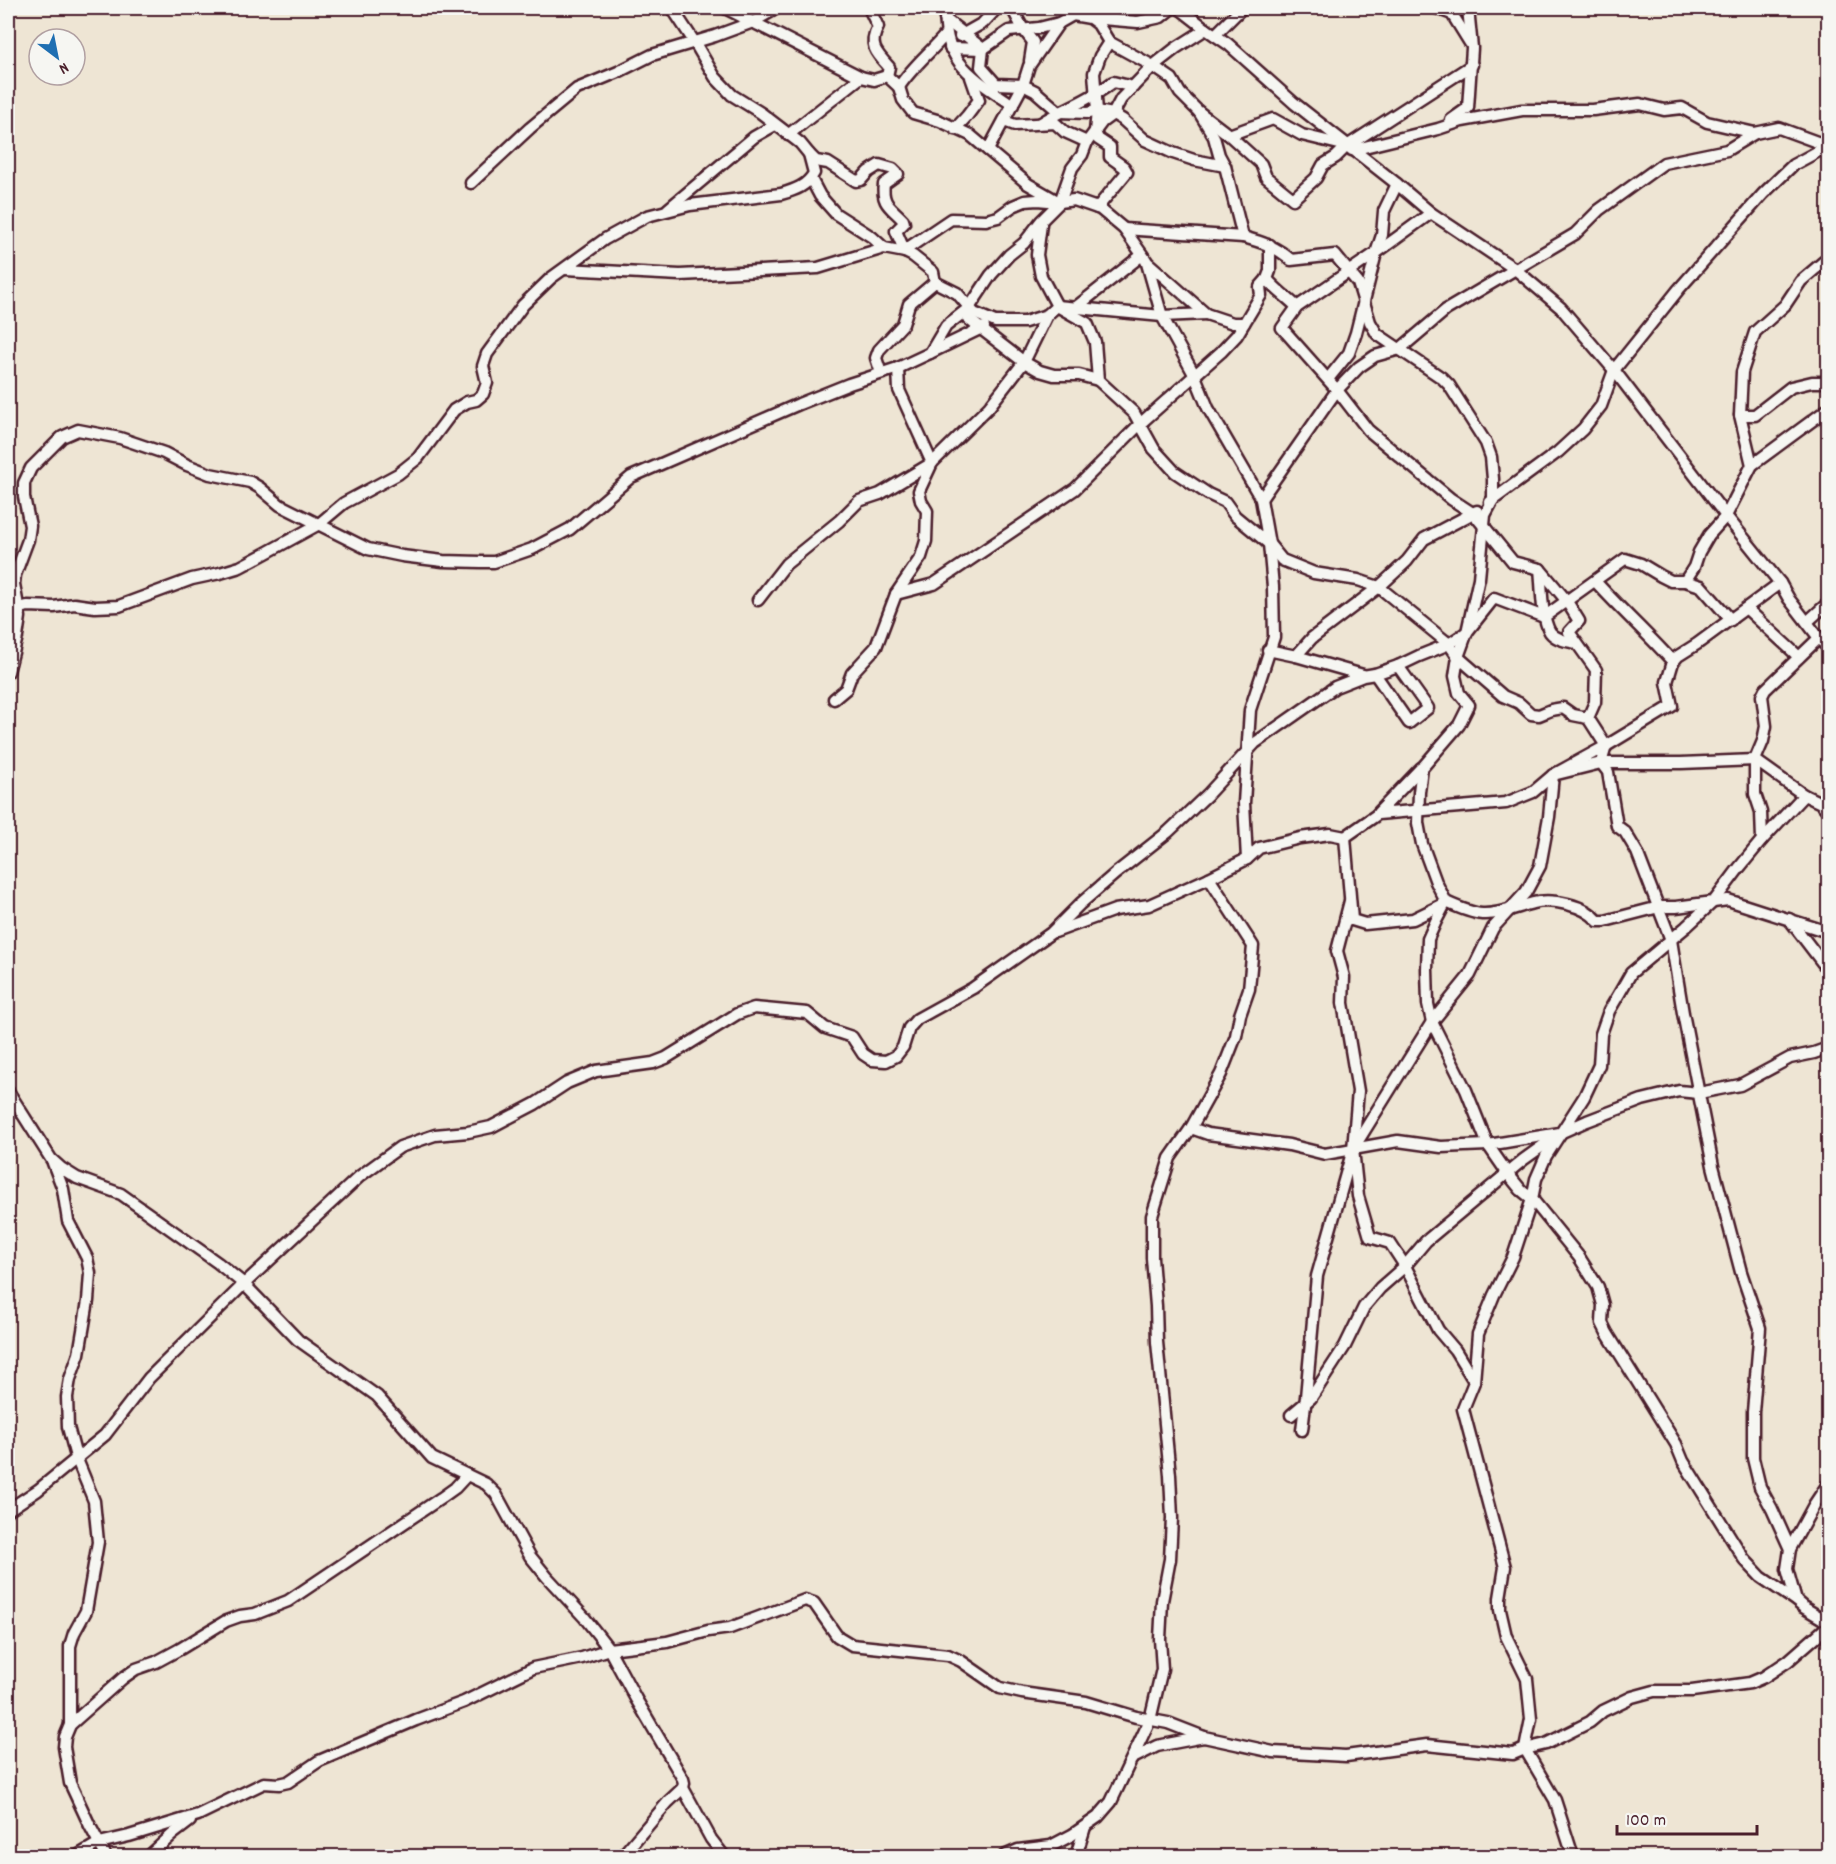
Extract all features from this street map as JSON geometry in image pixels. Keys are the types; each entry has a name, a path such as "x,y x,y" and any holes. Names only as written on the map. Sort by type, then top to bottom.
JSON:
{"street":[{"path":"672,8 715,77 732,95 761,113 800,143 816,160 828,163 856,181 861,180 879,165 893,169 898,174 884,184 883,196 885,202 903,220 896,231 904,252"},
{"path":"725,8 861,77 874,80 887,76"},
{"path":"471,183 530,128 577,89 652,55 695,43 753,22 777,8"},
{"path":"868,8 878,27 873,36 874,44 879,56 889,67 887,76"},
{"path":"899,87 908,73 924,60 948,41 983,23 997,8"},
{"path":"988,150 1023,85 1029,66 1033,42 1023,30 1012,8"},
{"path":"1090,18 1138,22 1161,17 1172,8"},
{"path":"1179,8 1228,44 1294,103 1431,213 1515,269 1561,308 1614,370 1828,648"},
{"path":"930,353 946,326 969,308 991,274 1024,243 1060,202 1072,168 1082,155 1087,142 1102,122 1113,114 1122,99 1153,66 1176,48 1211,32 1242,8"},
{"path":"1436,8 1452,14 1472,48"},
{"path":"1438,129 1468,108 1472,48 1468,8"},
{"path":"948,41 983,49 1009,31 1039,28 1059,22 1075,11 1098,24 1109,42 1172,79 1180,93 1199,112 1229,135 1261,165 1266,177 1293,199 1316,178 1323,165 1472,65"},
{"path":"945,13 983,49"},
{"path":"945,13 948,41 971,77 979,100 955,129"},
{"path":"1029,66 1059,22"},
{"path":"1096,208 1127,172 1110,157 1110,147 1098,139 1095,132 1097,111 1094,73 1100,56 1109,42"},
{"path":"983,49 981,67 996,84 1023,85 1035,91 1059,112 1097,111 1113,114 1145,140 1194,160 1225,166"},
{"path":"887,76 899,87 903,100 913,113 940,121 970,135 1028,184 1060,202"},
{"path":"788,135 861,77"},
{"path":"971,77 1013,105"},
{"path":"1041,123 1096,95 1113,82 1133,87"},
{"path":"1229,135 1273,119 1302,135 1349,148 1438,129 1462,121 1522,110 1593,110 1640,104 1664,110 1682,108 1707,122 1755,133"},
{"path":"1199,112 1214,137 1225,166 1243,237"},
{"path":"1004,121 1015,125 1055,123 1065,132 1087,142"},
{"path":"665,211 754,137 775,125"},
{"path":"1262,499 1337,390 1359,367 1375,356 1400,349 1446,310 1575,234 1599,210 1664,163 1727,150 1755,133 1779,128 1828,147"},
{"path":"1296,656 1312,638 1379,587 1407,561 1424,539 1474,514 1558,452 1583,429 1601,406 1614,370 1679,289 1763,194 1793,165 1828,147"},
{"path":"8,614 18,608 28,606 54,607 74,604 95,608 119,606 192,579 240,567 319,524 344,503 398,474 426,448 454,410 467,402 476,400 483,394 487,383 483,366 487,354 523,305 551,278 604,238 646,216 690,205 781,194 796,190 811,179 814,173 809,154"},
{"path":"811,179 820,196 836,214 872,237 884,248"},
{"path":"1328,379 1349,352 1356,333 1382,235 1384,211 1397,184"},
{"path":"904,252 951,219 986,220 998,217 1013,206 1025,201 1074,200 1096,208 1124,229 1144,257 1206,314"},
{"path":"1431,213 1297,307 1282,328 1328,379 1368,430 1451,499 1474,514 1513,562 1540,570 1566,600 1579,621 1569,632 1596,670 1595,702 1588,718"},
{"path":"1041,221 1037,255 1041,276 1057,306 1087,323 1095,342 1098,380"},
{"path":"1052,933 1115,909 1149,905 1247,860 1259,848 1330,834 1345,837 1378,814 1459,725 1469,705 1460,693 1455,676 1479,578 1485,515 1494,500 1491,457 1483,438 1449,385 1377,334 1370,322 1358,283 1335,255 1291,260 1270,245 1243,237 1124,229"},
{"path":"896,594 934,584 1075,489 1141,423 1195,376 1237,335 1261,296 1260,287 1270,271 1270,245"},
{"path":"566,268 680,275 818,268 884,248 913,256 933,272 935,282"},
{"path":"1075,308 1144,257"},
{"path":"1144,257 1162,316 1195,376 1208,408 1262,499 1269,544 1274,637 1250,710 1244,803 1247,860"},
{"path":"1752,465 1740,415 1742,372 1755,332 1785,305 1801,280 1828,258"},
{"path":"1267,279 1275,290 1286,296 1297,307"},
{"path":"935,282 957,293 974,313 995,322 1026,322 1047,315"},
{"path":"881,374 876,357 879,350 903,324 909,303 935,282"},
{"path":"758,600 786,564 839,521 859,501 880,494 932,463 989,407 1024,362 1047,315 1057,306 1162,316 1206,314 1233,323 1244,323"},
{"path":"969,308 967,318 1024,362 1040,371 1054,375 1078,375 1098,380 1134,413 1154,449 1175,472 1208,494 1225,502 1235,516 1269,544 1282,560 1314,573 1358,580 1379,587 1449,644 1458,657 1503,696 1519,703 1530,714 1539,715 1563,708 1573,715 1588,718 1606,747 1601,763"},
{"path":"8,672 10,649 17,637 20,617 14,584 15,575 28,540 30,526 24,497 24,483 31,468 44,453 62,437 78,430 120,438 210,474 250,482 280,505 368,549 443,561 494,562 532,549 570,529 631,477 799,404 898,368 995,322"},
{"path":"834,699 846,689 852,673 876,646 896,594 921,557 926,541 927,511 921,501 919,491 932,463 899,390 898,368"},
{"path":"1740,415 1755,415 1791,387 1812,382 1828,382"},
{"path":"1685,581 1709,535 1726,516 1752,465 1828,409"},
{"path":"1545,617 1625,559 1641,564 1671,580 1701,586 1731,620"},
{"path":"1540,570 1545,617 1551,633 1562,640 1576,643"},
{"path":"1595,581 1673,662"},
{"path":"1378,814 1506,802 1533,792 1553,775 1606,747 1672,706 1667,682 1673,662 1780,583"},
{"path":"8,1510 38,1490 105,1435 149,1378 244,1284 360,1176 400,1147 435,1135 491,1127 535,1104 567,1083 596,1071 653,1063 666,1058 737,1014 754,1008 807,1013 825,1028 852,1037 863,1054 872,1060 886,1061 896,1056 903,1047 909,1028 917,1019 973,988 1052,933 1080,904 1168,832 1256,743 1320,696 1363,675 1375,674 1398,666 1449,644 1467,632 1494,598 1545,617"},
{"path":"1807,622 1828,603"},
{"path":"1747,609 1799,657"},
{"path":"1762,840 1761,812 1755,794 1755,760 1766,726 1762,696 1765,690 1819,638"},
{"path":"1268,650 1363,675"},
{"path":"1375,674 1409,723 1428,708 1398,666"},
{"path":"1553,775 1601,763 1755,760 1804,795 1821,803 1828,811"},
{"path":"1601,763 1608,772 1617,826 1625,832 1636,852 1671,940 1713,1166 1741,1272 1760,1328 1753,1412 1753,1458 1760,1487 1790,1549"},
{"path":"1422,768 1418,811 1422,844 1446,902 1482,914 1535,902 1558,903 1582,908 1592,913 1598,921 1605,921 1659,907 1728,900 1828,932"},
{"path":"1474,1382 1455,1350 1438,1330 1405,1266 1390,1243 1370,1237 1358,1196 1353,1149 1432,1022 1470,975 1492,928 1526,892 1540,866 1549,817 1553,775"},
{"path":"1573,1857 1555,1800 1525,1749 1531,1719 1527,1678 1506,1636 1500,1610 1505,1567 1463,1409 1474,1382 1478,1334 1513,1257 1532,1199 1536,1179 1546,1156 1584,1097 1599,1065 1601,1034 1609,1011 1631,973 1713,902 1738,867 1804,795"},
{"path":"1345,837 1352,920 1365,924 1413,919 1446,902"},
{"path":"1004,1857 1018,1850 1051,1846 1085,1827 1098,1817 1111,1802 1150,1720 1162,1670 1160,1639 1170,1559 1172,1518 1157,1342 1152,1216 1170,1158 1191,1128 1221,1074 1236,1036 1249,989 1254,946 1209,878"},
{"path":"1302,1430 1317,1276 1353,1149 1358,1091 1343,1003 1344,977 1337,951 1350,901"},
{"path":"76,1857 99,1843 198,1815 264,1783 288,1782 319,1761 464,1702 532,1668 582,1658 609,1649 667,1642 697,1633 730,1628 805,1600 814,1603 837,1636 852,1645 948,1655 962,1661 1000,1688 1086,1702 1168,1723 1204,1737 1273,1752 1346,1756 1427,1745 1513,1754 1546,1744 1632,1697 1653,1691 1692,1691 1750,1683 1764,1677 1788,1661 1828,1624 1761,1577 1744,1559 1695,1482 1676,1444 1607,1333 1602,1323 1603,1305 1598,1287 1579,1257 1532,1199 1508,1174 1488,1145 1466,1090 1432,1022 1428,1004 1426,969 1428,939 1446,902"},
{"path":"1788,919 1828,970"},
{"path":"1291,1415 1311,1398 1345,1346 1364,1307 1380,1288 1405,1266 1426,1241 1560,1133 1642,1100 1679,1091 1699,1093 1740,1085 1790,1058 1828,1048"},
{"path":"8,1091 51,1159 63,1189 68,1221 87,1258 90,1273 79,1354 70,1379 67,1398 68,1427 76,1457 94,1501 98,1542 86,1611 70,1646 70,1725 64,1747 70,1783 106,1857"},
{"path":"1191,1128 1208,1134 1289,1145 1325,1154 1398,1141 1441,1147 1488,1145 1560,1133"},
{"path":"51,1159 77,1178 121,1194 218,1263 244,1284 298,1340 377,1396 432,1458 486,1484 496,1494 531,1556 609,1649 683,1779 682,1788 622,1857"},
{"path":"70,1725 136,1669 156,1662 226,1621 255,1614 288,1601 441,1498 467,1475"},
{"path":"1796,1600 1787,1569 1790,1549 1828,1484"},
{"path":"1133,1758 1157,1746 1204,1737"},
{"path":"682,1788 724,1857"},
{"path":"149,1857 173,1834 198,1815"},
{"path":"1076,1857 1085,1827"}]}
